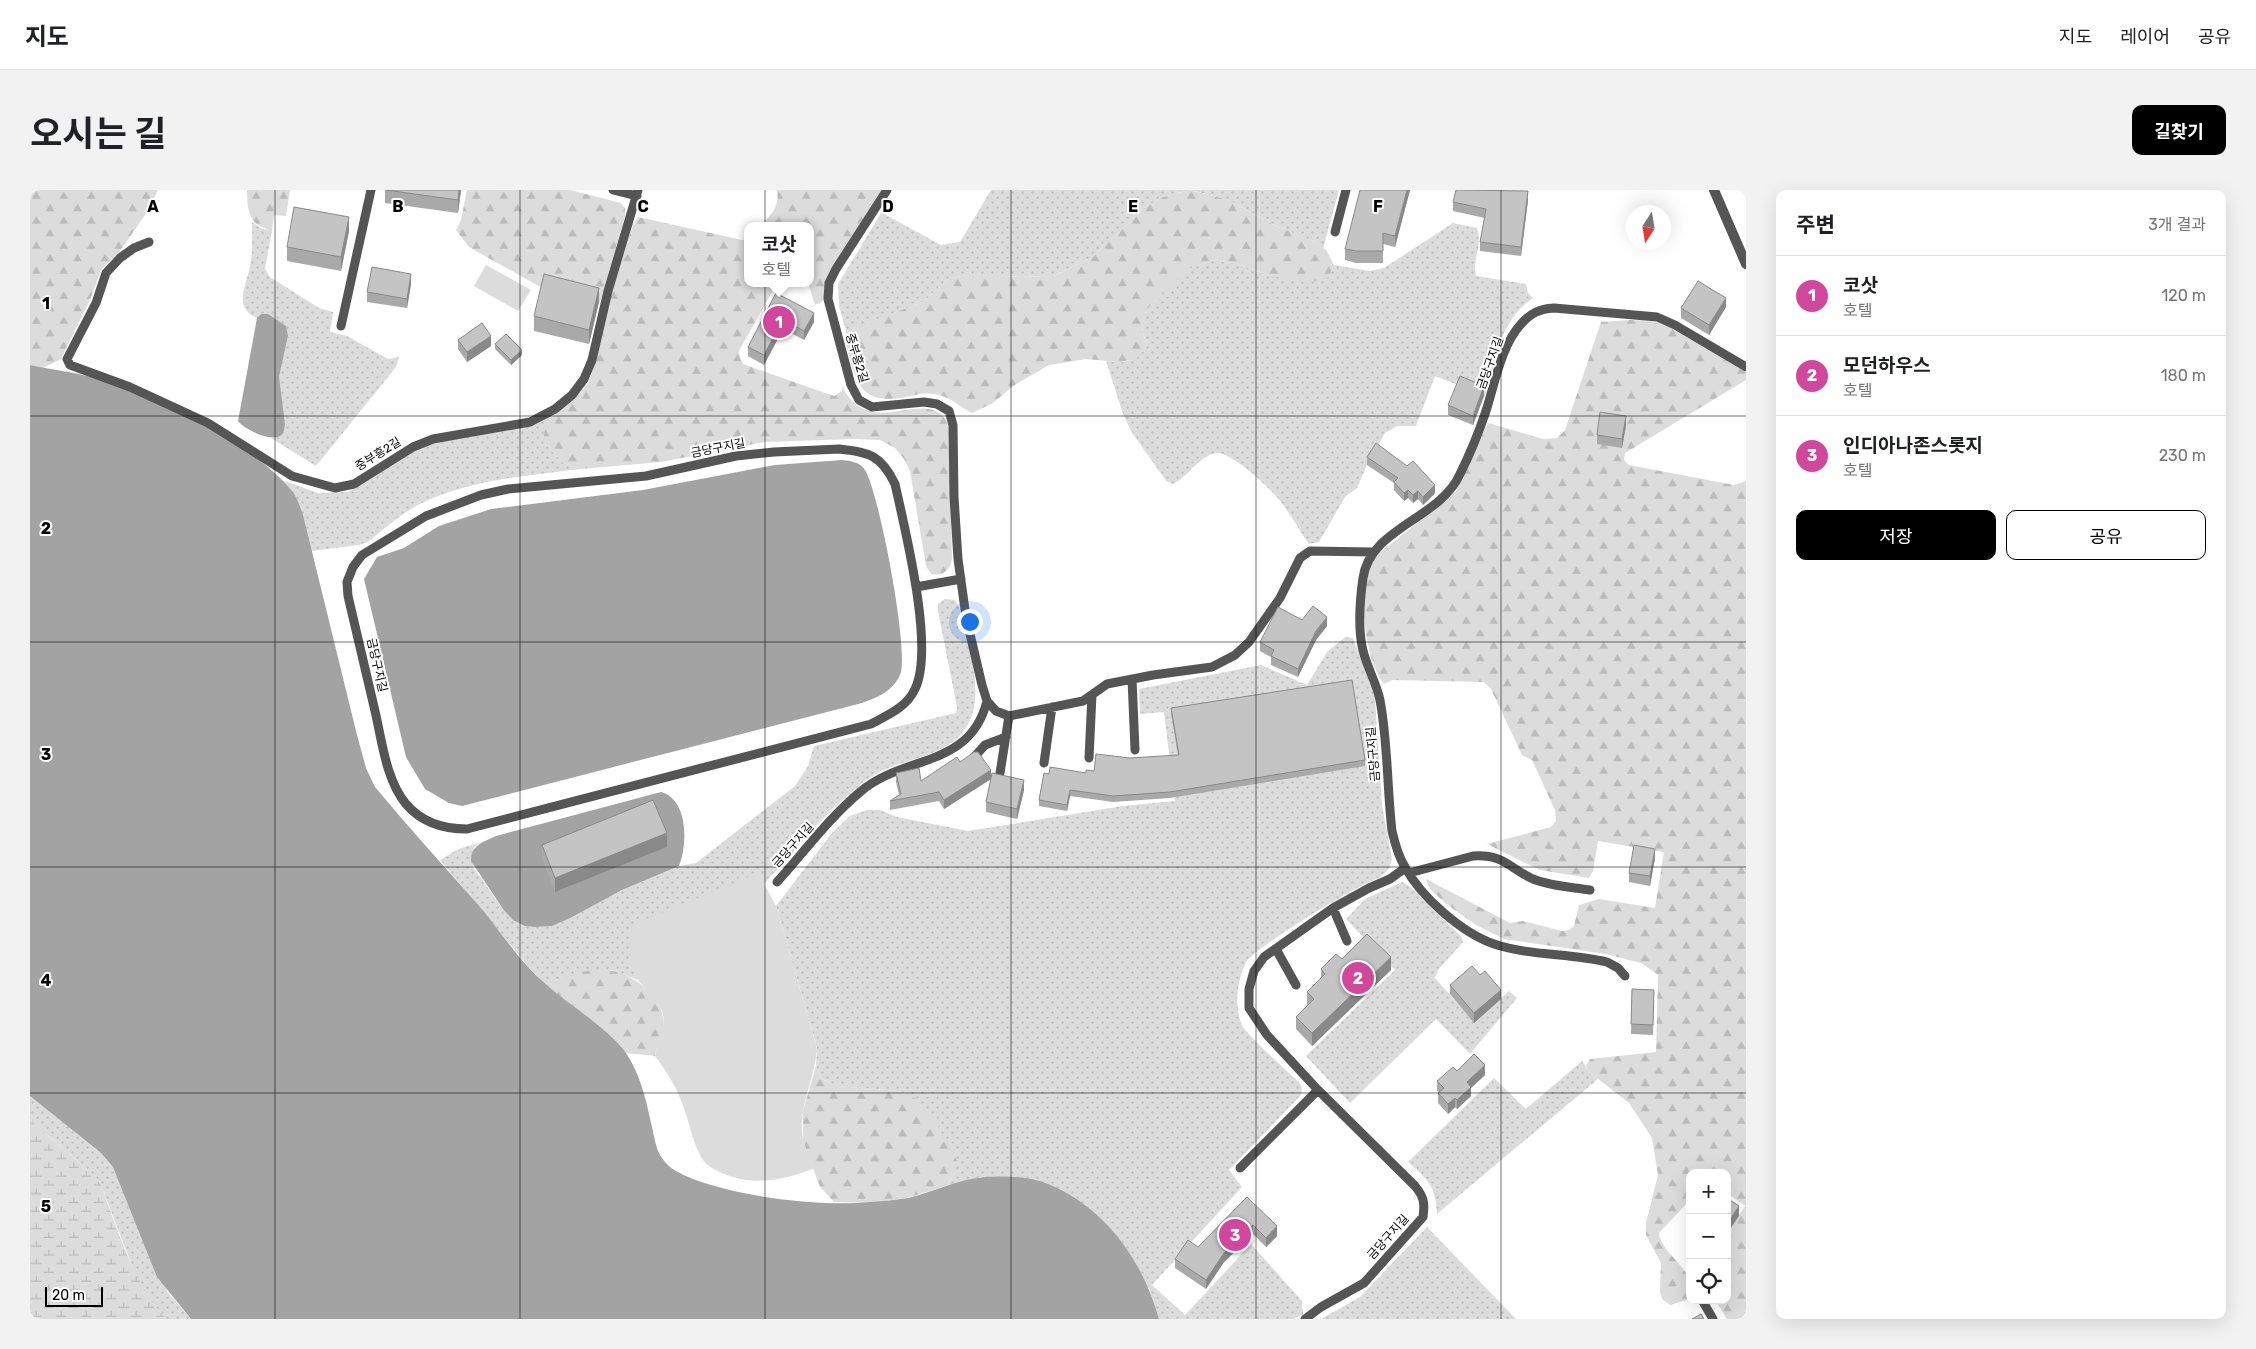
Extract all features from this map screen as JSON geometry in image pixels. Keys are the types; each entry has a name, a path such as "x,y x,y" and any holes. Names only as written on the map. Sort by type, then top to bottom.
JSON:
{"street":[{"path":"1714,190 1746,264"}],"lane":[{"path":"341,326 371,190"},
{"name":"중부흥2길","path":"149,242 134,248 120,258 106,273 96,303 67,359 70,365 145,393 208,422 292,476 335,488 354,484 413,447 432,439 530,422 555,409 572,395 584,379 592,360 608,291 637,193 613,190"},
{"name":"중부흥2길","path":"887,190 836,269 829,283 828,299 851,385 859,400 872,407 924,402 937,404 948,411 954,425 954,497 961,579"},
{"path":"1335,232 1346,190"},
{"name":"금당구지길","path":"1625,976 1618,968 1607,962 1516,949 1494,944 1474,935 1450,918 1419,887 1407,871 1392,831 1380,698 1362,647 1360,624 1363,579 1366,564 1384,541 1443,500 1453,488 1485,414 1511,340 1520,325 1530,314 1540,309 1554,308 1657,317 1675,325 1746,367"},
{"name":"금당구지길","path":"839,449 861,451 875,456 888,469 895,484 916,587 922,662 915,689 898,710 891,714 871,724 552,808 467,829 447,829 426,821 406,804 396,786 386,756 348,596 347,582 353,567 369,550 426,516 481,495 508,489 646,476 755,454 839,449"},
{"path":"916,587 961,579 966,617 987,701 996,711 1009,716 1083,701 1107,684 1212,667 1235,655 1249,642 1280,598 1300,558 1310,551 1374,552"},
{"path":"1132,679 1135,750"},
{"path":"1089,758 1092,694"},
{"name":"금당구지길","path":"777,882 860,792 886,776 940,757 967,740 977,727 987,701"},
{"path":"1044,763 1052,707"},
{"path":"1000,773 1009,716"},
{"path":"976,755 985,745 1006,737"},
{"name":"금당구지길","path":"1305,1319 1320,1307 1364,1282 1422,1217 1425,1205 1423,1195 1415,1186 1318,1090 1266,1035 1250,1008 1249,989 1254,971 1264,957 1333,908 1368,888 1407,871 1473,856 1484,856 1508,862 1532,878 1543,882 1590,890"},
{"path":"1333,908 1347,941"},
{"path":"1276,949 1296,985"},
{"path":"1240,1168 1318,1090"},
{"path":"1704,1304 1713,1319"}],"green space":[{"path":"30,190 158,190 147,212 123,247 101,270 90,300 61,359 43,368 30,365"},
{"path":"247,190 290,190 286,216 274,215 272,230 258,225 254,221 249,211"},
{"path":"467,190 570,190 621,203 625,208 625,216 600,302 544,289 469,247 456,230 461,220"},
{"path":"777,190 883,190 822,302 815,305 809,287 814,287 814,222 764,222 776,206"},
{"path":"991,190 1189,190 1163,197 1145,207 1094,256 1054,276 994,277 976,274 949,278 923,302 854,328 847,335 839,306 838,284 886,205 886,215 941,245 960,242"},
{"path":"1189,190 1226,199 1276,226 1315,242 1327,251 1334,265 1329,277 1310,283 1272,276 1237,264 1213,260 1188,269 1146,310 1142,328 1147,346 1136,359 1120,362 1086,359 1049,365 1013,386 993,403 972,413 940,395 926,393 900,398 879,398 872,396 860,385 853,369 847,346 848,335 853,328 923,302 949,278 976,274 994,277 1054,276 1094,256 1145,207 1163,197"},
{"path":"1190,190 1339,190 1323,249 1315,242 1276,226 1226,199"},
{"path":"638,217 744,240 744,287 775,287 739,351 743,364 834,396 842,391 842,386 854,403 868,411 884,413 929,409 941,414 949,427 952,559 948,570 939,574 931,574 926,566 910,471 904,459 895,448 880,440 764,442 661,462 580,469 562,462 548,447 544,435 546,422 586,387 593,370 612,291 633,225"},
{"path":"252,222 262,229 272,230 265,269 270,277 319,308 333,312 330,332 347,336 388,359 399,357 396,367 316,466 271,438 279,437 279,377 288,336 261,314 257,318 249,314 243,302 251,261"},
{"path":"1453,223 1477,228 1479,240 1475,264 1476,276 1526,284 1528,293 1533,298 1522,307 1506,329 1500,342 1485,396 1435,376 1416,426 1397,426 1385,433 1367,465 1357,488 1345,497 1319,542 1309,544 1276,496 1261,481 1224,454 1217,453 1205,457 1179,481 1173,484 1166,481 1131,431 1123,414 1106,361 1129,361 1147,346 1142,328 1146,310 1187,269 1213,260 1237,264 1272,276 1329,277 1334,265 1370,271 1384,268"},
{"path":"486,265 531,290 518,311 474,286"},
{"path":"1651,321 1669,327 1746,372 1746,380 1625,453 1624,460 1629,465 1734,485 1746,481 1746,1319 1727,1319 1718,1304 1731,1304 1731,1228 1745,1206 1731,1196 1731,1169 1686,1169 1686,1204 1659,1233 1667,1250 1686,1274 1686,1300 1670,1305 1663,1300 1660,1292 1661,1263 1646,1235 1646,1223 1658,1175 1652,1138 1629,1103 1589,1072 1586,1066 1590,1059 1656,1052 1658,975 1641,963 1606,954 1504,939 1476,925 1445,903 1430,889 1426,879 1510,923 1523,921 1562,931 1569,930 1574,926 1579,905 1599,899 1655,908 1664,852 1598,841 1593,871 1589,878 1540,870 1487,844 1551,827 1556,821 1555,810 1532,760 1522,755 1491,689 1484,682 1392,680 1384,684 1377,674 1372,660 1365,627 1364,594 1371,563 1378,554 1455,493 1488,423 1543,439 1557,438 1565,430 1601,322"},
{"path":"552,415 562,462 580,469 481,483 443,494 409,510 368,542 359,545 311,551 298,504 282,480 318,493 348,492 415,450 434,442 536,424"},
{"path":"945,599 955,600 959,607 973,667 975,688 974,707 968,724 956,739 937,751 893,766 868,779 840,802 813,829 764,884 757,873 631,962 638,980 612,970 555,980 547,986 530,969 440,860 458,849 481,842 474,847 473,867 503,909 536,927 552,926 622,890 679,866 696,863 795,786 808,766 814,746 956,713 957,707 938,611 938,604"},
{"path":"1345,637 1353,638 1375,698 1382,806 1392,859 1384,874 1297,924 1264,946 1246,962 1240,977 1237,1002 1242,1025 1299,1082 1302,1087 1301,1095 1229,1170 1242,1187 1152,1285 1185,1315 1251,1244 1302,1301 1303,1314 1294,1319 1159,1319 1149,1288 982,1177 946,1186 955,1173 940,1131 917,1100 898,1091 838,1086 822,1079 816,1066 817,1048 776,906 832,833 850,816 867,810 880,810 897,817 968,831 1123,806 1175,801 1164,712 1140,714 1139,689 1261,665 1307,685 1327,652"},
{"path":"758,873 776,906 817,1048 816,1060 802,1116 803,1140 815,1168 780,1179 757,1181 722,1173 713,1169 701,1157 677,1091 655,1056 662,1031 663,1015 656,1001 635,975 630,960 629,944 630,936 636,923"},
{"path":"1402,882 1408,885 1461,936 1463,942 1438,970 1435,978 1474,1022 1509,991 1517,998 1470,1054 1436,1019 1350,1103 1306,1056 1395,970 1346,919 1365,899"},
{"path":"590,970 608,970 623,974 650,992 661,1009 663,1019 662,1033 655,1056 625,1053 601,1029 547,986 555,980"},
{"path":"1582,1061 1589,1072 1598,1079 1437,1214 1435,1197 1430,1184 1408,1162 1494,1078 1526,1109"},
{"path":"816,1066 822,1079 838,1086 898,1091 917,1099 951,1145 957,1162 955,1173 946,1186 907,1198 869,1203 834,1202 820,1187 803,1141 803,1111"},
{"path":"30,1096 101,1153 113,1167 168,1293 191,1319 166,1319 150,1301 139,1284 101,1185 95,1176 30,1120"},
{"path":"30,1120 95,1176 101,1185 135,1273 154,1304 166,1319 30,1319"},
{"path":"1427,1227 1516,1319 1321,1319 1360,1297"}],"shaded area":[{"path":"261,314 268,314 286,326 288,336 279,377 285,425 282,434 276,437 258,434 246,428 238,421 257,318"},
{"path":"30,365 97,379 174,410 202,424 253,455 292,491 303,515 357,735 366,768 375,787 480,907 530,969 553,991 606,1031 626,1053 642,1087 658,1150 668,1165 693,1179 733,1191 780,1199 828,1203 871,1202 908,1198 975,1178 1017,1177 1041,1181 1068,1194 1087,1207 1119,1238 1143,1277 1159,1319 191,1319 157,1277 113,1167 101,1153 30,1096"},
{"path":"842,460 852,461 865,470 878,508 892,573 901,637 902,661 900,675 889,690 862,703 462,806 449,803 425,789 406,757 364,579 377,557 404,548 439,526 491,509 643,490 775,465"},
{"path":"661,792 670,796 676,803 684,823 684,846 679,866 622,890 552,926 525,926 513,920 503,909 471,861 475,848 482,842 496,836"}],"building":[{"path":"386,190 459,190 458,200"},
{"path":"1360,190 1407,190 1395,236 1383,233 1383,251 1345,249"},
{"path":"1456,190 1528,191 1521,247 1480,242 1486,209 1453,202"},
{"path":"294,207 349,217 341,257 287,247"},
{"path":"372,267 411,274 407,299 367,292"},
{"path":"544,274 599,288 589,330 534,316"},
{"path":"1698,281 1726,298 1709,325 1681,308"},
{"path":"776,293 814,313 804,331 783,319 764,355 748,347"},
{"path":"482,323 491,336 467,352 458,340"},
{"path":"506,334 522,350 511,360 495,344"},
{"path":"1460,376 1484,386 1473,416 1448,405"},
{"path":"1600,412 1626,416 1622,439 1597,435"},
{"path":"1376,443 1407,466 1413,461 1435,485 1423,497 1418,491 1413,495 1408,490 1404,493 1394,482 1398,478 1367,457"},
{"path":"1313,606 1327,617 1316,631 1298,669 1271,656 1274,650 1260,642 1278,607 1302,620"},
{"path":"1352,680 1365,760 1170,792 1113,796 1070,790 1067,805 1039,800 1044,773 1049,774 1050,767 1086,773 1086,770 1094,771 1096,754 1130,758 1179,755 1171,708"},
{"path":"974,752 978,752 991,770 944,800 939,792 890,801 901,794 896,773 919,768 921,781 957,757 960,762"},
{"path":"992,773 1024,780 1017,809 986,802"},
{"path":"653,800 667,833 555,878 542,845"},
{"path":"1634,845 1655,849 1650,876 1629,873"},
{"path":"1367,934 1391,957 1312,1033 1296,1017 1314,999 1307,992 1325,974 1321,969 1336,954 1342,959"},
{"path":"1472,966 1480,975 1485,971 1501,990 1474,1013 1450,985"},
{"path":"1632,989 1654,990 1653,1025 1631,1024"},
{"path":"1474,1054 1485,1065 1467,1082 1471,1087 1457,1100 1455,1098 1448,1104 1438,1093 1444,1088 1437,1081 1453,1067 1457,1071"},
{"path":"1247,1197 1277,1226 1266,1238 1253,1225 1224,1253 1206,1280 1175,1259 1188,1240 1198,1247"},
{"path":"1731,1201 1739,1206 1731,1218"},
{"path":"1701,1314 1704,1319 1692,1319"}],"place":[{"name":"코삿","path":"779,322"},
{"name":"모던하우스","path":"1358,978"},
{"name":"인디아나존스롯지","path":"1235,1235"}]}
